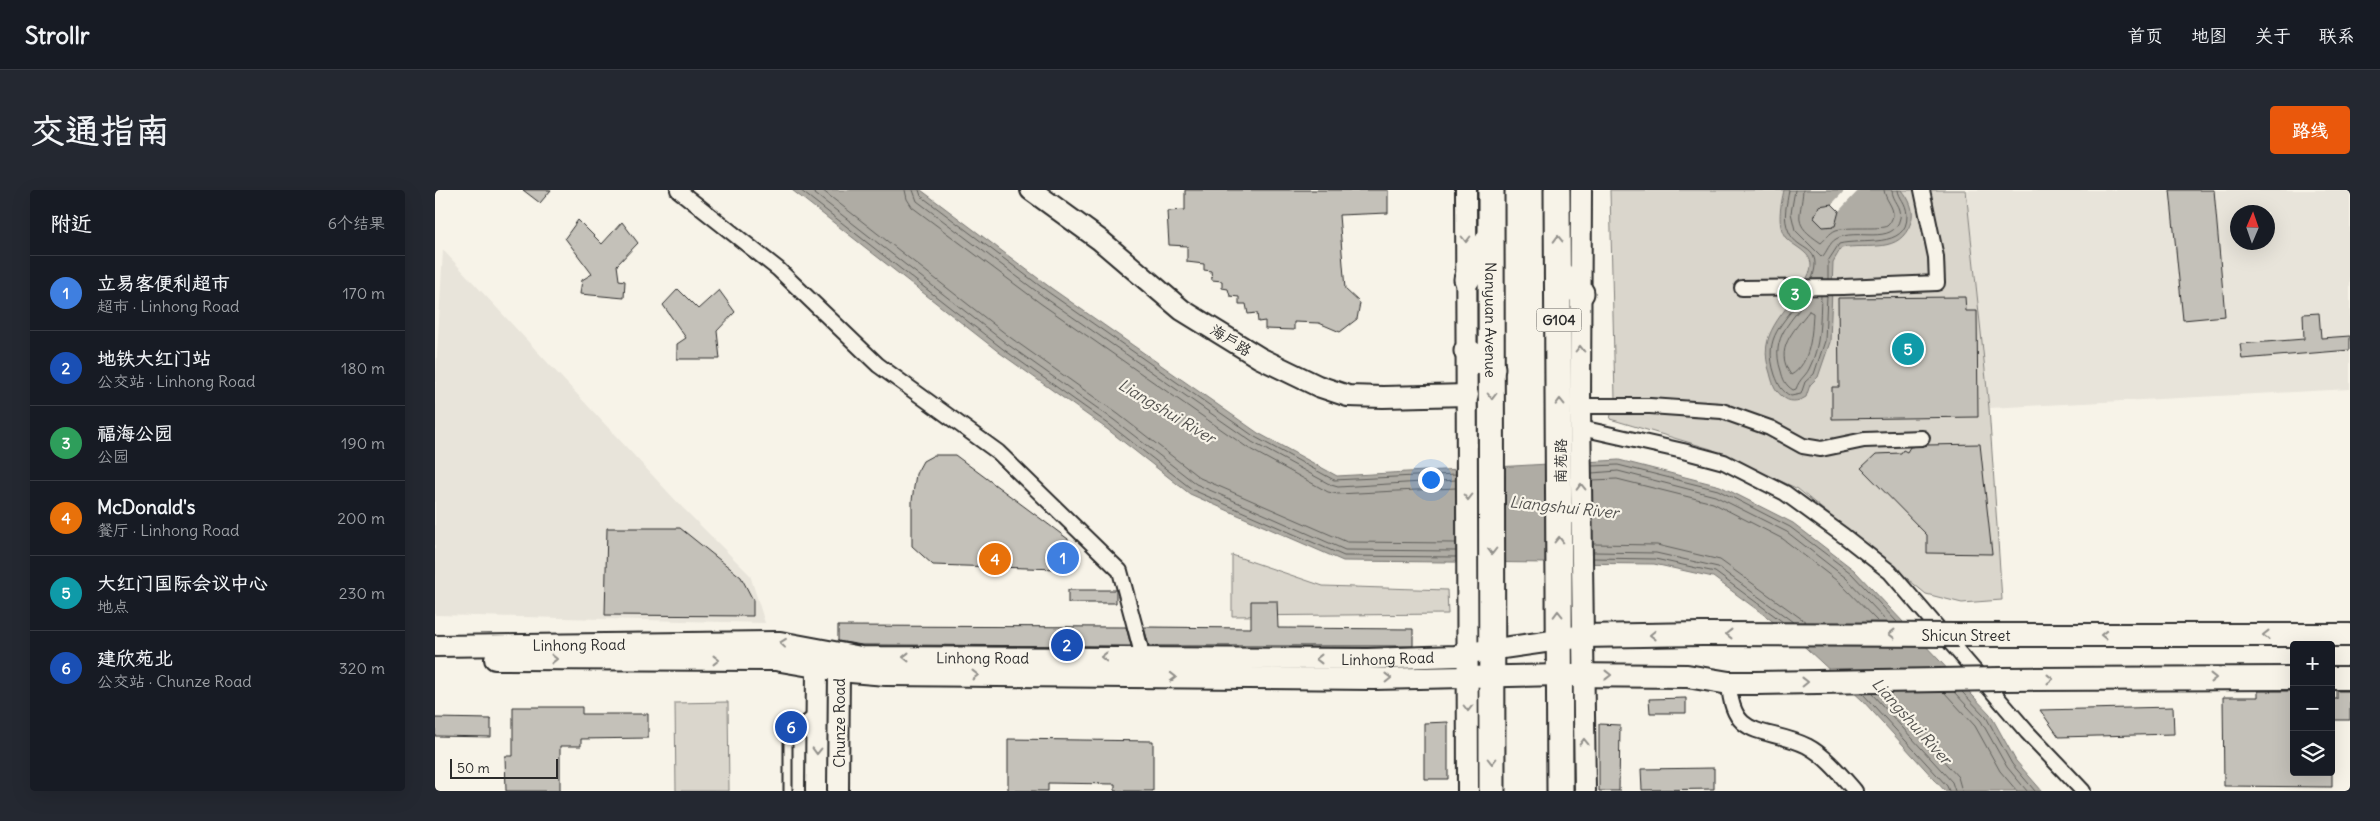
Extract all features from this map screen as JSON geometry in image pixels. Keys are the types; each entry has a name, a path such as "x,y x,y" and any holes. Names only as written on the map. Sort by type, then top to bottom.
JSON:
{"highway":[{"name":"Nanyuan Avenue","path":"1480,449 1492,368 1491,190"},
{"name":"南苑路","path":"1560,791 1570,675 1571,450 1558,272 1561,194"},
{"path":"1467,279 1491,234"},
{"path":"1558,272 1581,293"},
{"path":"1467,351 1492,368"},
{"path":"1480,449 1480,676 1492,791"}],"main road":[{"name":"海户路","path":"1031,190 1101,240 1182,310 1259,358 1318,386 1348,396 1383,398 1468,395"},
{"path":"1466,190 1468,395 1480,449"},
{"path":"1571,450 1581,428 1581,190"},
{"name":"Shicun Street","path":"1570,638 1702,634 2350,634"},
{"name":"Linhong Road","path":"435,646 782,642 861,656 1367,659 1456,656 1570,638"},
{"name":"Chunze Road","path":"816,791 817,668 831,651 839,671 838,791"},
{"name":"Linhong Road","path":"435,659 775,660 839,671 906,675 1364,678 1570,675"},
{"path":"1585,791 1570,675 1687,676 1729,683 2001,679 2290,678"},
{"path":"1468,791 1480,676"},
{"path":"2335,678 2350,678"}],"street":[{"path":"678,190 778,269 878,365 998,452 1120,571 1141,658"},
{"path":"1741,288 1843,287 1937,283 1936,257 1922,190"},
{"path":"1580,406 1650,406 1722,410 1770,428 1803,446 1821,449 1863,440 1923,438"},
{"path":"1581,428 1724,462 1785,493 1890,572 2027,732 2083,791"},
{"path":"1729,683 1730,700 1735,714 1743,724 1807,747 1820,754 1855,791"}],"lane":[{"path":"788,791 788,733 817,710"}],"shaded area":[{"path":"1610,190 1966,190 1989,408 2002,600 1962,603 1926,594 1798,489 1711,449 1610,419 1615,398"},
{"path":"1966,190 2350,190 2350,389 1989,408"},
{"path":"443,250 681,506 750,575 765,623 435,615 435,390"},
{"path":"1232,555 1323,586 1447,590 1448,614 1232,616"},
{"path":"728,702 729,791 676,791 675,703"}],"water":[{"name":"Liangshui River","path":"792,190 921,190 1051,288 1258,433 1337,476 1619,460 1720,486 1793,523 1854,570 1990,714 2016,761 2042,791 1945,791 1863,701 1794,637 1713,577 1654,564 1343,561 1190,494 1107,429 1000,353"},
{"path":"1784,190 1902,190 1912,209 1911,222 1906,232 1899,239 1882,245 1841,248 1833,262 1830,342 1818,377 1810,385 1806,397 1794,401 1788,400 1779,394 1775,388 1767,359 1769,336 1780,316 1804,284 1811,268 1808,256 1789,241 1783,233 1780,214"}],"pier":[{"path":"1845,190 1859,190 1839,211 1832,204"}],"building":[{"path":"523,190 551,190 540,203"},
{"path":"1185,190 1388,190 1388,213 1339,215 1345,289 1360,303 1357,319 1340,332 1319,323 1294,322 1294,330 1265,329 1265,321 1258,322 1257,313 1248,314 1246,304 1239,304 1239,297 1230,296 1228,289 1222,288 1222,281 1212,280 1211,271 1204,270 1204,264 1187,262 1187,246 1169,245 1167,211 1185,210"},
{"path":"2170,190 2214,190 2225,316 2183,320"},
{"path":"1832,204 1839,211 1835,226 1823,227 1814,218 1819,206"},
{"path":"578,220 602,244 622,222 638,243 617,265 619,280 625,281 624,298 580,294 582,280 592,274 565,238"},
{"path":"678,289 698,309 719,290 735,312 717,331 720,359 677,359 677,344 686,338 663,305"},
{"path":"1965,297 1966,311 1977,311 1978,417 1832,419 1832,387 1839,387 1838,298"},
{"path":"2319,313 2321,338 2350,336 2350,350 2242,359 2240,344 2304,339 2303,314"},
{"path":"1980,444 1992,554 1927,553 1927,535 1861,468 1876,454 1901,453 1903,450 1907,452 1910,447"},
{"path":"934,455 955,455 1068,539 1068,562 1058,569 933,565 912,546 912,500 916,474 923,461"},
{"path":"607,528 680,528 741,577 753,600 753,616 605,615"},
{"path":"1068,590 1116,590 1116,603 1068,603"},
{"path":"1251,601 1277,601 1278,628 1413,629 1413,646 1149,646 1144,627 1251,628"},
{"path":"838,626 1126,627 1131,646 862,645 838,641"},
{"path":"2258,691 2290,691 2290,776 2332,776 2332,787 2224,786 2223,697 2258,697"},
{"path":"2337,691 2350,691 2350,720 2335,720 2335,699 2337,699"},
{"path":"1686,698 1686,713 1650,713 1649,699"},
{"path":"513,707 582,707 582,714 648,714 648,738 581,739 581,746 560,746 560,791 506,791 505,756 513,756"},
{"path":"2173,707 2174,734 2059,737 2040,710"},
{"path":"435,718 491,719 491,737 435,736"},
{"path":"1448,722 1448,779 1424,779 1424,723"},
{"path":"1599,724 1620,725 1619,791 1599,791"},
{"path":"1008,739 1153,741 1153,791 1115,791 1115,784 1048,783 1048,791 1008,791"},
{"path":"1714,768 1714,789 1642,790 1641,769"}],"place":[{"name":"福海公园","path":"1795,294"},
{"name":"大红门国际会议中心","path":"1908,349"},
{"name":"立易客便利超市","path":"1063,558"},
{"name":"McDonald's","path":"995,559"},
{"name":"地铁大红门站","path":"1067,645"},
{"name":"建欣苑北","path":"791,727"}]}
